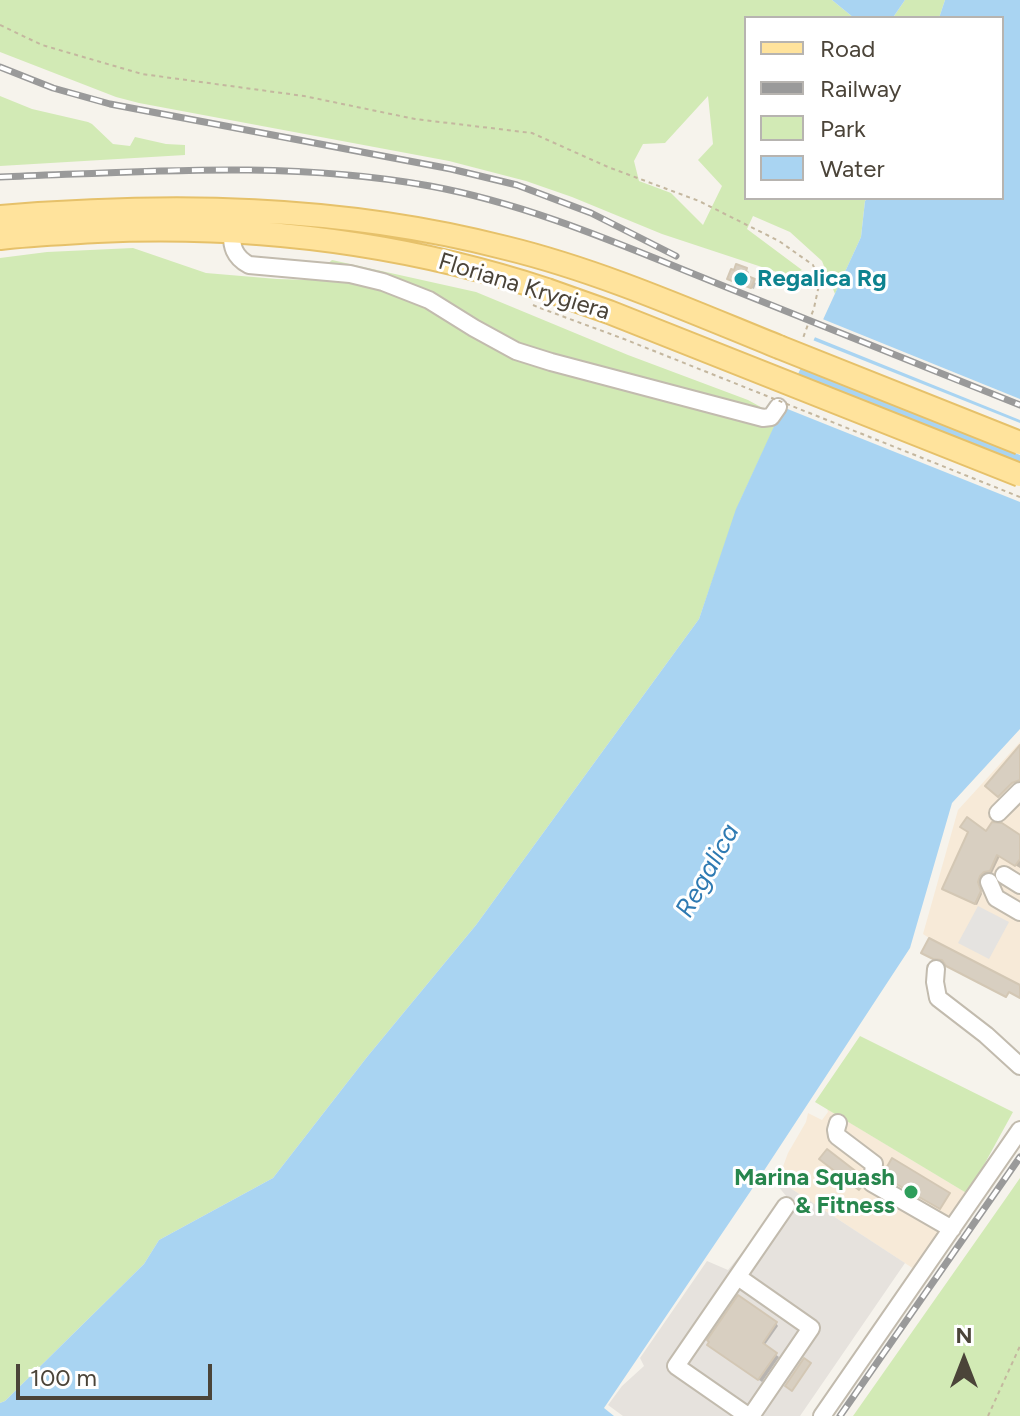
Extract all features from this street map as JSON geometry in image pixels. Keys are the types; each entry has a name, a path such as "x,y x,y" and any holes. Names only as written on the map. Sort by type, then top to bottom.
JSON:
{"main road":[{"name":"Floriana Krygiera","path":"0,217 224,209 317,214 459,236 560,263 625,286 1020,443"},
{"name":"Floriana Krygiera","path":"0,238 133,230 232,230 304,236 457,264 544,299 624,318 1020,475"}],"street":[{"path":"232,230 234,253 249,265 350,274 409,290 516,351 763,418 771,417 780,400"},
{"path":"998,813 1020,791"},
{"path":"1020,885 997,878 996,898 1020,912"},
{"path":"936,969 938,998 1020,1066"},
{"path":"838,1123 837,1136 874,1164 872,1183 952,1229"},
{"path":"822,1416 1020,1130"},
{"path":"738,1277 811,1328 749,1416 676,1366 786,1206"}],"path":[{"path":"0,25 42,45 142,74 304,96 415,119 532,133 608,167 699,201 779,241 813,265 819,285 804,336"},
{"path":"544,299 624,339 1020,497"},
{"path":"988,1416 1020,1346"}],"shaded area":[{"path":"1020,742 1020,996 1009,992 1006,997 921,953 929,938 923,934 958,810"},
{"path":"978,906 1009,922 989,959 958,943"},
{"path":"827,1109 968,1194 917,1271 778,1180 808,1113 822,1120"},
{"path":"778,1180 905,1263 800,1416 623,1416 608,1405 622,1386 644,1366 640,1358 707,1261 728,1270 787,1197 777,1185"}],"green space":[{"path":"0,0 832,0 852,16 744,16 744,200 866,200 861,237 835,294 822,261 790,232 753,216 747,229 802,270 789,276 662,234 526,181 449,161 116,97 0,52","holes":["708,96 713,144 698,160 722,186 703,225 671,193 639,181 634,161 643,144 665,143"]},
{"path":"905,0 945,0 940,16 894,16"},
{"path":"0,96 32,109 88,122 113,144 130,146 135,137 185,145 185,155 0,166"},
{"path":"133,248 206,273 310,280 332,260 476,292 628,355 748,400 779,417 740,501 699,619 476,925 367,1057 273,1178 159,1240 144,1264 0,1403 0,258 47,252"},
{"path":"860,1036 1013,1112 968,1194 815,1102"},
{"path":"1020,1178 1020,1416 853,1416 1004,1201"}],"water":[{"path":"832,0 905,0 894,16 852,16"},
{"name":"Regalica","path":"945,0 1020,0 1020,729 952,803 910,948 604,1408 614,1416 0,1416 0,1403 144,1264 159,1240 273,1178 367,1057 476,925 699,619 736,509 861,237 865,201 1004,200 1004,16 940,16"}],"pier":[{"path":"820,318 1020,399 1020,420 812,336"},
{"path":"810,339 1020,423 1020,455 798,366"},
{"path":"794,374 1020,464 1020,502 780,406"}],"building":[{"name":"Regalica Rg","path":"736,264 747,268 745,275 755,279 751,288 727,279"},
{"path":"1020,745 1020,780 1012,783 998,797 985,786"},
{"path":"967,817 986,831 992,822 1002,823 1020,835 1020,859 1015,866 997,855 990,871 980,876 981,891 975,904 942,889 968,832 960,827"},
{"path":"929,938 1020,985 1020,998 1009,992 1006,997 946,966 942,960 921,953"},
{"path":"827,1149 862,1176 859,1190 819,1159"},
{"path":"892,1158 950,1193 940,1209 884,1177"},
{"path":"738,1295 777,1322 763,1343 777,1353 758,1380 707,1345 707,1340"},
{"path":"804,1358 811,1363 792,1391 785,1386"}],"railway":[{"path":"0,67 53,88 110,104 451,169 517,185 591,213 676,256"},
{"path":"0,177 269,170 377,178 466,194 538,214 608,239 1020,405"},
{"path":"840,1416 1020,1157"}],"place":[{"name":"Regalica Rg","path":"741,279"},
{"name":"Marina Squash & Fitness","path":"911,1192"}]}
